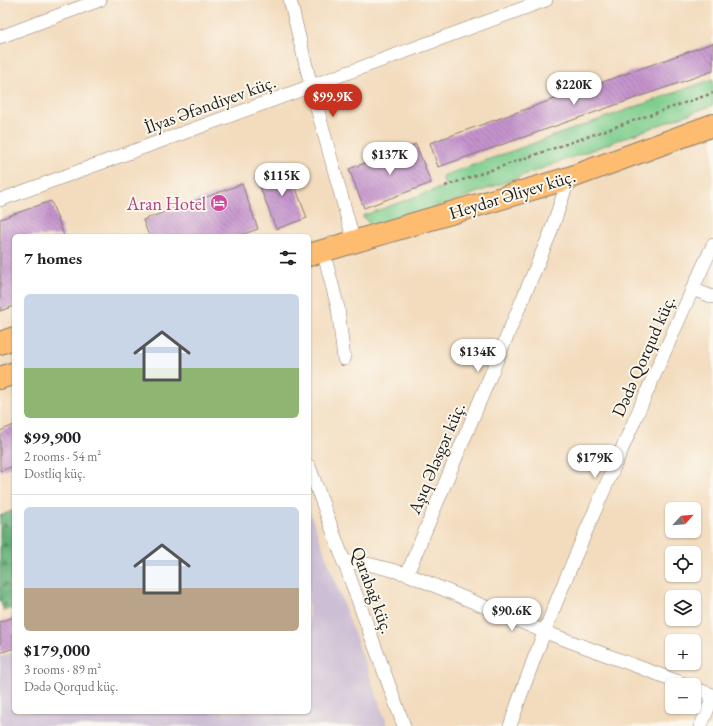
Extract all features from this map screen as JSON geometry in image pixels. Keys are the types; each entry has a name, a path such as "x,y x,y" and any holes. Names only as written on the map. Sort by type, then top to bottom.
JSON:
{"highway":[{"name":"Heydər Əliyev küç.","path":"316,253 569,178 713,125"},
{"path":"0,343 12,339"},
{"path":"0,378 12,374"}],"street":[{"path":"0,37 100,0"},
{"path":"290,0 311,86 354,242"},
{"name":"İlyas Əfəndiyev küç.","path":"0,200 546,0"},
{"name":"Aşıq Ələsgər küç.","path":"407,574 547,241 569,178"},
{"name":"Dədə Qorqud küç.","path":"510,726 526,679 577,552 692,289 713,245"},
{"path":"316,253 338,308 344,360"},
{"name":"Dədə Qorqud küç.","path":"692,289 713,297"},
{"name":"Qarabağ küç.","path":"311,472 404,726"},
{"path":"343,561 372,565 407,574 545,632 668,678"},
{"path":"701,691 713,696 701,726"}],"path":[{"path":"445,186 713,92"}],"shaded area":[{"path":"311,515 388,726 0,726 0,657 12,653 12,714 311,714"}],"green space":[{"path":"713,79 713,105 376,230 362,216 445,186 442,176"},
{"path":"12,511 12,608 4,611 0,600 0,516"}],"building":[{"path":"713,43 713,71 438,167 430,143"},
{"path":"416,144 431,183 364,208 349,169"},
{"path":"287,164 307,218 276,229 256,176"},
{"path":"242,184 258,229 244,234 148,234 143,220"},
{"path":"51,201 63,234 12,234 12,307 0,311 0,219"},
{"path":"12,426 12,467 0,471 0,431"},
{"path":"12,618 12,649 0,653 0,622"}],"place":[{"name":"Aran Hotel","path":"219,203"}]}
